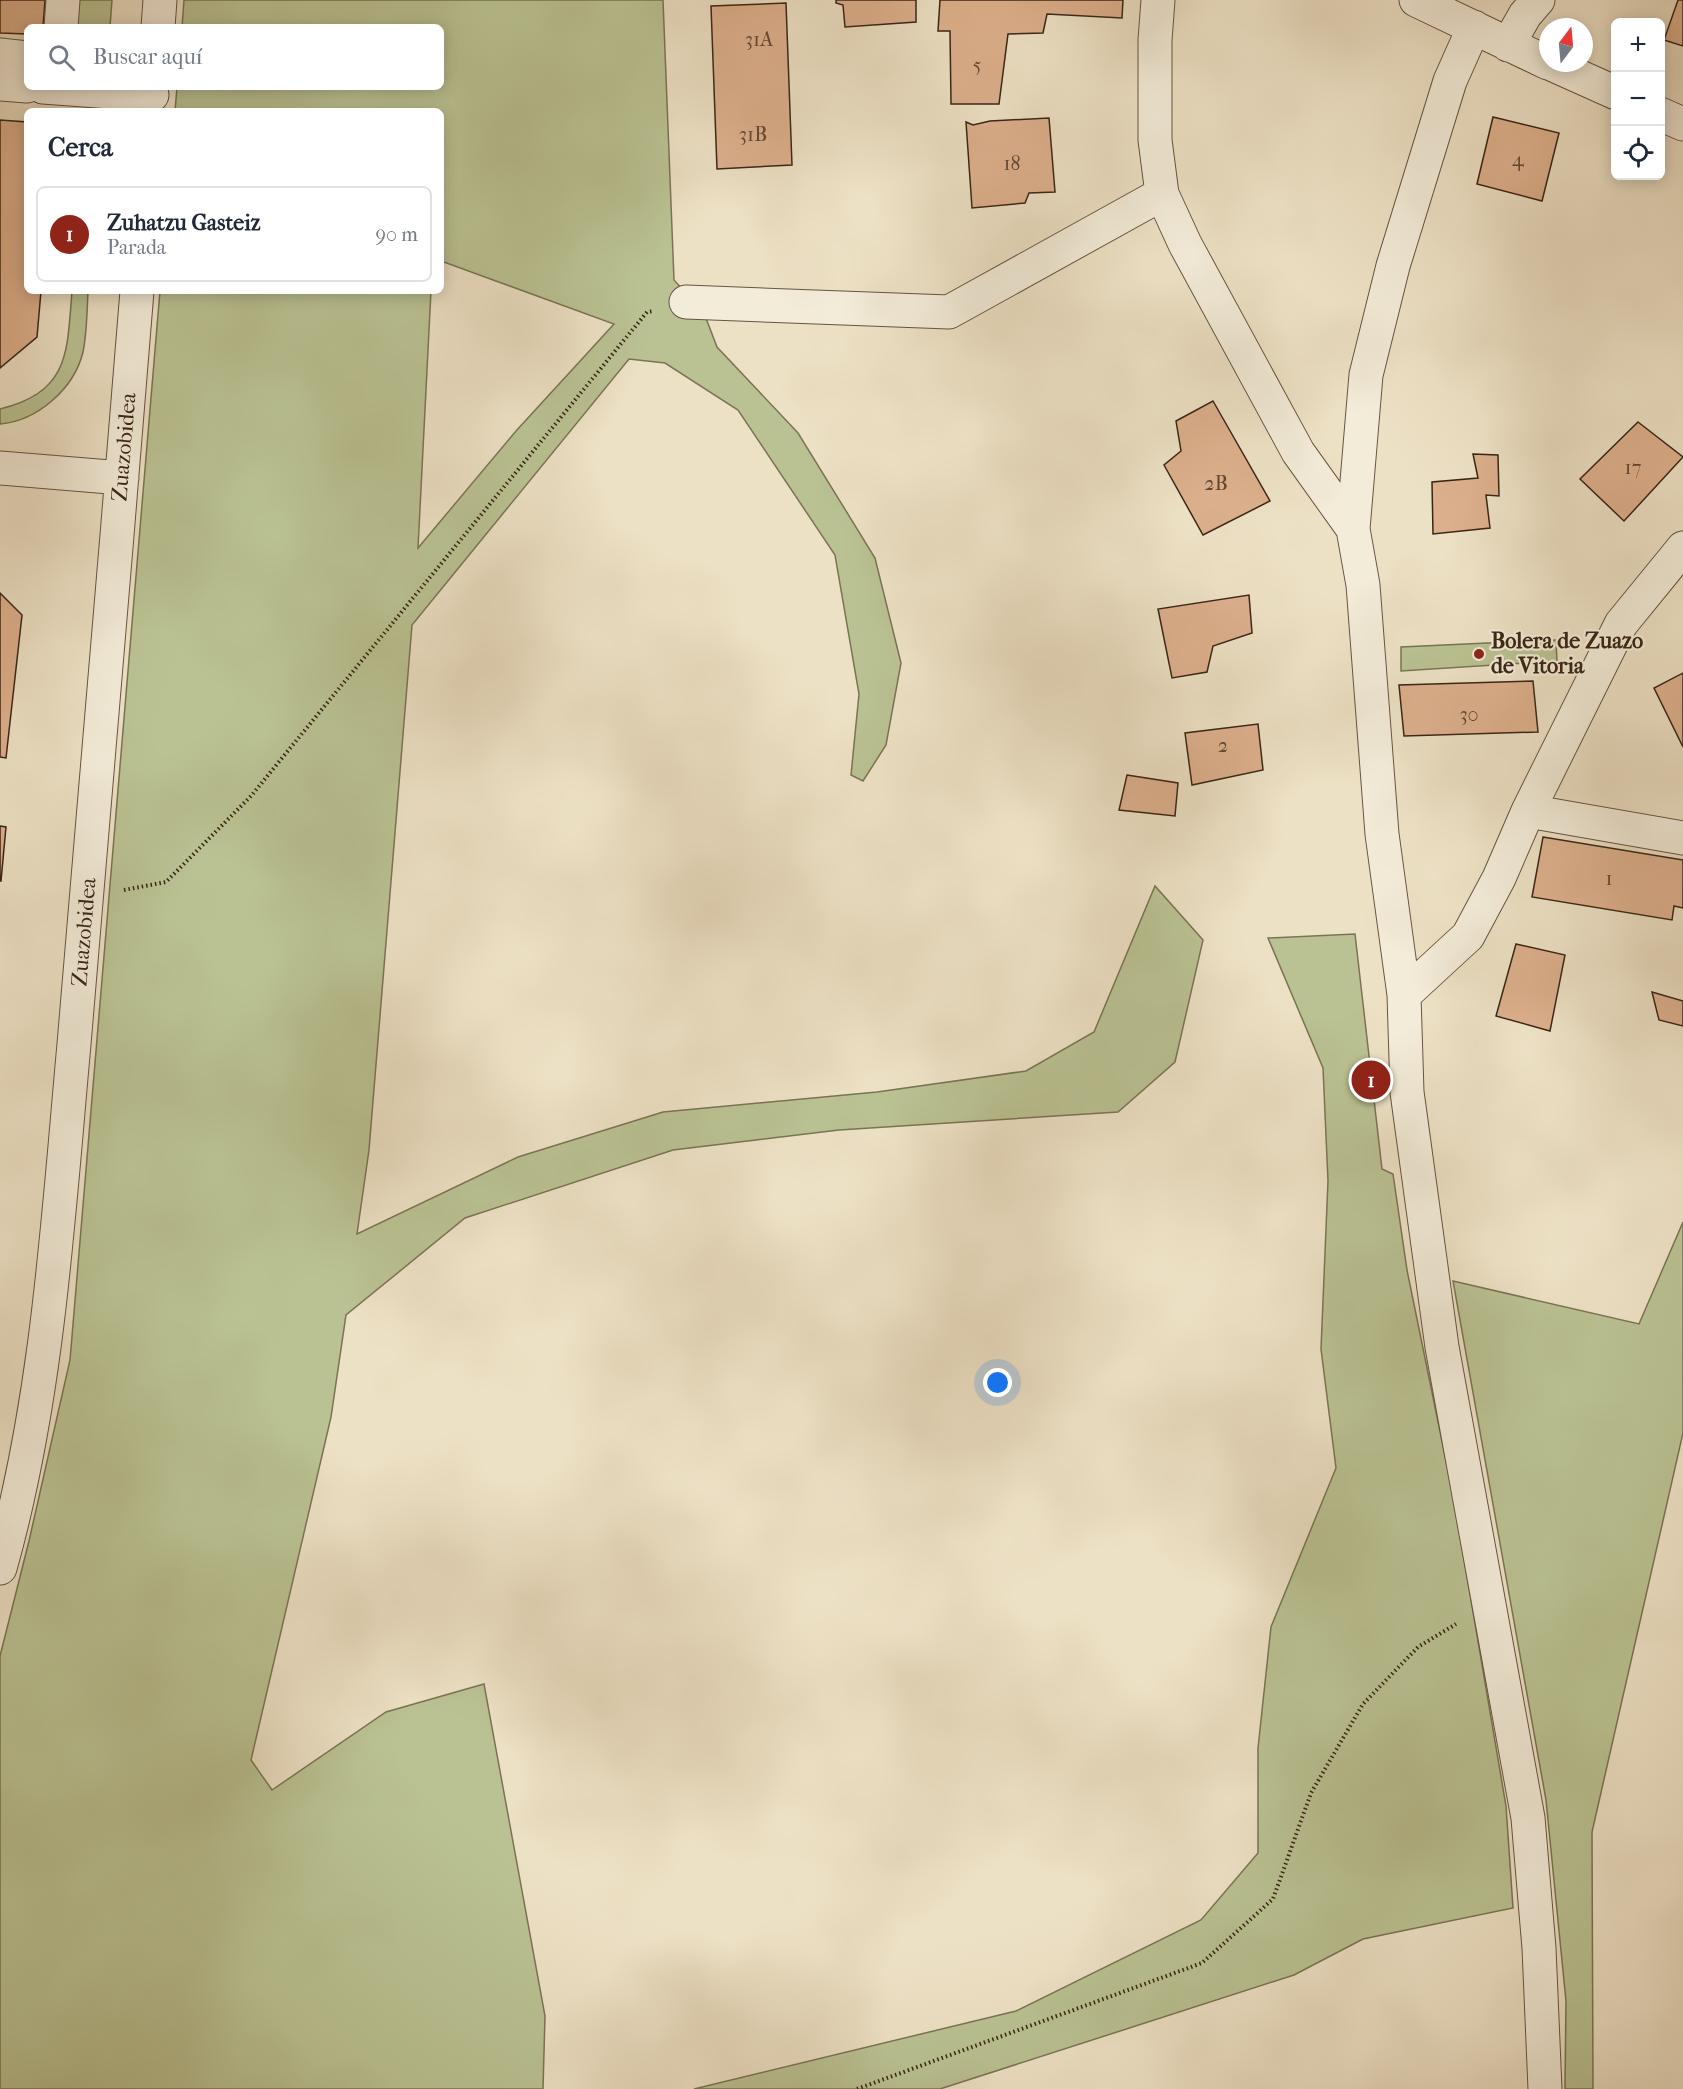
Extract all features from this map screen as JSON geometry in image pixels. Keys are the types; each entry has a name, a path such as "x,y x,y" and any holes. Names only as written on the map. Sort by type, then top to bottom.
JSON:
{"street":[{"path":"61,24 63,0"},
{"path":"158,24 160,0"},
{"path":"1158,0 1155,40 1155,140 1162,194 1185,244 1298,452 1353,529"},
{"path":"1416,0 1539,59"},
{"path":"1508,45 1525,15 1538,0"},
{"path":"1474,27 1450,81 1393,266 1366,375 1353,529 1363,585 1382,834 1404,995 1407,1092 1442,1347 1528,1818 1539,1948 1545,2089"},
{"path":"0,55 24,58"},
{"path":"1568,72 1611,91"},
{"path":"0,84 24,86"},
{"path":"73,90 152,98"},
{"path":"1665,116 1683,124"},
{"path":"687,302 949,312 1162,194"},
{"name":"Zuazobidea","path":"0,1568 19,1501 51,1301 137,294"},
{"path":"0,468 122,478"},
{"path":"1404,995 1468,936 1499,878 1528,811 1622,624 1683,548"},
{"path":"1528,811 1683,838"}],"path":[{"path":"87,897 166,882 251,796 647,312 687,302"},
{"path":"857,2089 1202,1963 1273,1899 1311,1793 1363,1704 1418,1647 1490,1604"}],"green space":[{"path":"73,0 112,0 110,24 70,24"},
{"path":"184,0 663,0 674,280 704,313 717,347 798,433 875,558 901,663 886,745 863,781 851,775 859,694 835,555 738,410 665,363 629,359 412,625 369,1150 357,1234 518,1157 663,1112 877,1092 1026,1071 1094,1032 1155,886 1203,940 1175,1062 1118,1112 839,1130 673,1150 465,1218 346,1315 331,1417 251,1760 272,1790 386,1712 484,1684 545,2016 543,2089 0,2089 0,1656 70,1360 160,294 431,294 418,548 516,431 614,324 444,262 444,108 175,108 177,90 444,90 444,24 182,24"},
{"path":"72,294 88,294 83,352 78,366 63,390 40,410 14,422 0,424 0,409 23,402 40,392 52,380 60,366 68,333"},
{"name":"Bolera de Zuazo de Vitoria","path":"1556,640 1557,661 1401,671 1401,647"},
{"path":"1355,934 1382,1169 1393,1174 1407,1270 1454,1500 1506,1806 1513,1908 1363,1939 1294,1975 940,2089 694,2089 1016,2011 1201,1920 1258,1853 1258,1748 1271,1627 1336,1468 1321,1349 1328,1181 1323,1068 1268,938"},
{"path":"1683,1222 1683,1433 1592,1832 1593,2089 1565,2089 1566,2001 1546,1800 1453,1281 1639,1324"}],"building":[{"path":"0,0 45,0 43,24 24,24 24,34 0,33"},
{"path":"836,0 916,0 916,22 845,27 843,5 836,3"},
{"path":"940,0 1123,0 1122,18 1047,14 1043,33 1008,34 999,104 951,104 950,31 938,31"},
{"path":"1678,0 1683,0 1683,46 1665,40"},
{"path":"786,3 792,165 717,169 711,6"},
{"path":"1493,117 1559,133 1542,201 1477,184"},
{"path":"1049,118 1055,192 1029,193 1025,203 972,208 966,122 973,125 990,121"},
{"path":"0,120 24,122 24,294 41,294 37,337 0,368"},
{"path":"1213,401 1270,501 1203,535 1164,465 1181,451 1176,421"},
{"path":"1638,422 1683,457 1624,521 1580,479"},
{"path":"1473,454 1498,455 1499,496 1486,495 1490,528 1433,534 1432,482 1478,478"},
{"path":"0,593 22,615 6,758 0,757"},
{"path":"1249,595 1252,633 1213,646 1207,672 1172,678 1158,609"},
{"path":"1683,673 1683,747 1654,688"},
{"path":"1533,681 1538,732 1404,736 1399,685"},
{"path":"1258,724 1263,770 1192,785 1185,733"},
{"path":"1127,775 1178,783 1175,816 1119,810"},
{"path":"0,826 6,827 1,881 0,881"},
{"path":"1543,837 1683,860 1683,908 1674,906 1672,920 1532,897"},
{"path":"1516,944 1565,955 1550,1031 1496,1016"},
{"path":"1652,992 1683,1001 1683,1026 1659,1020"}],"place":[{"name":"Bolera de Zuazo de Vitoria","path":"1479,654"},
{"name":"Zuhatzu Gasteiz","path":"1371,1080"}]}
